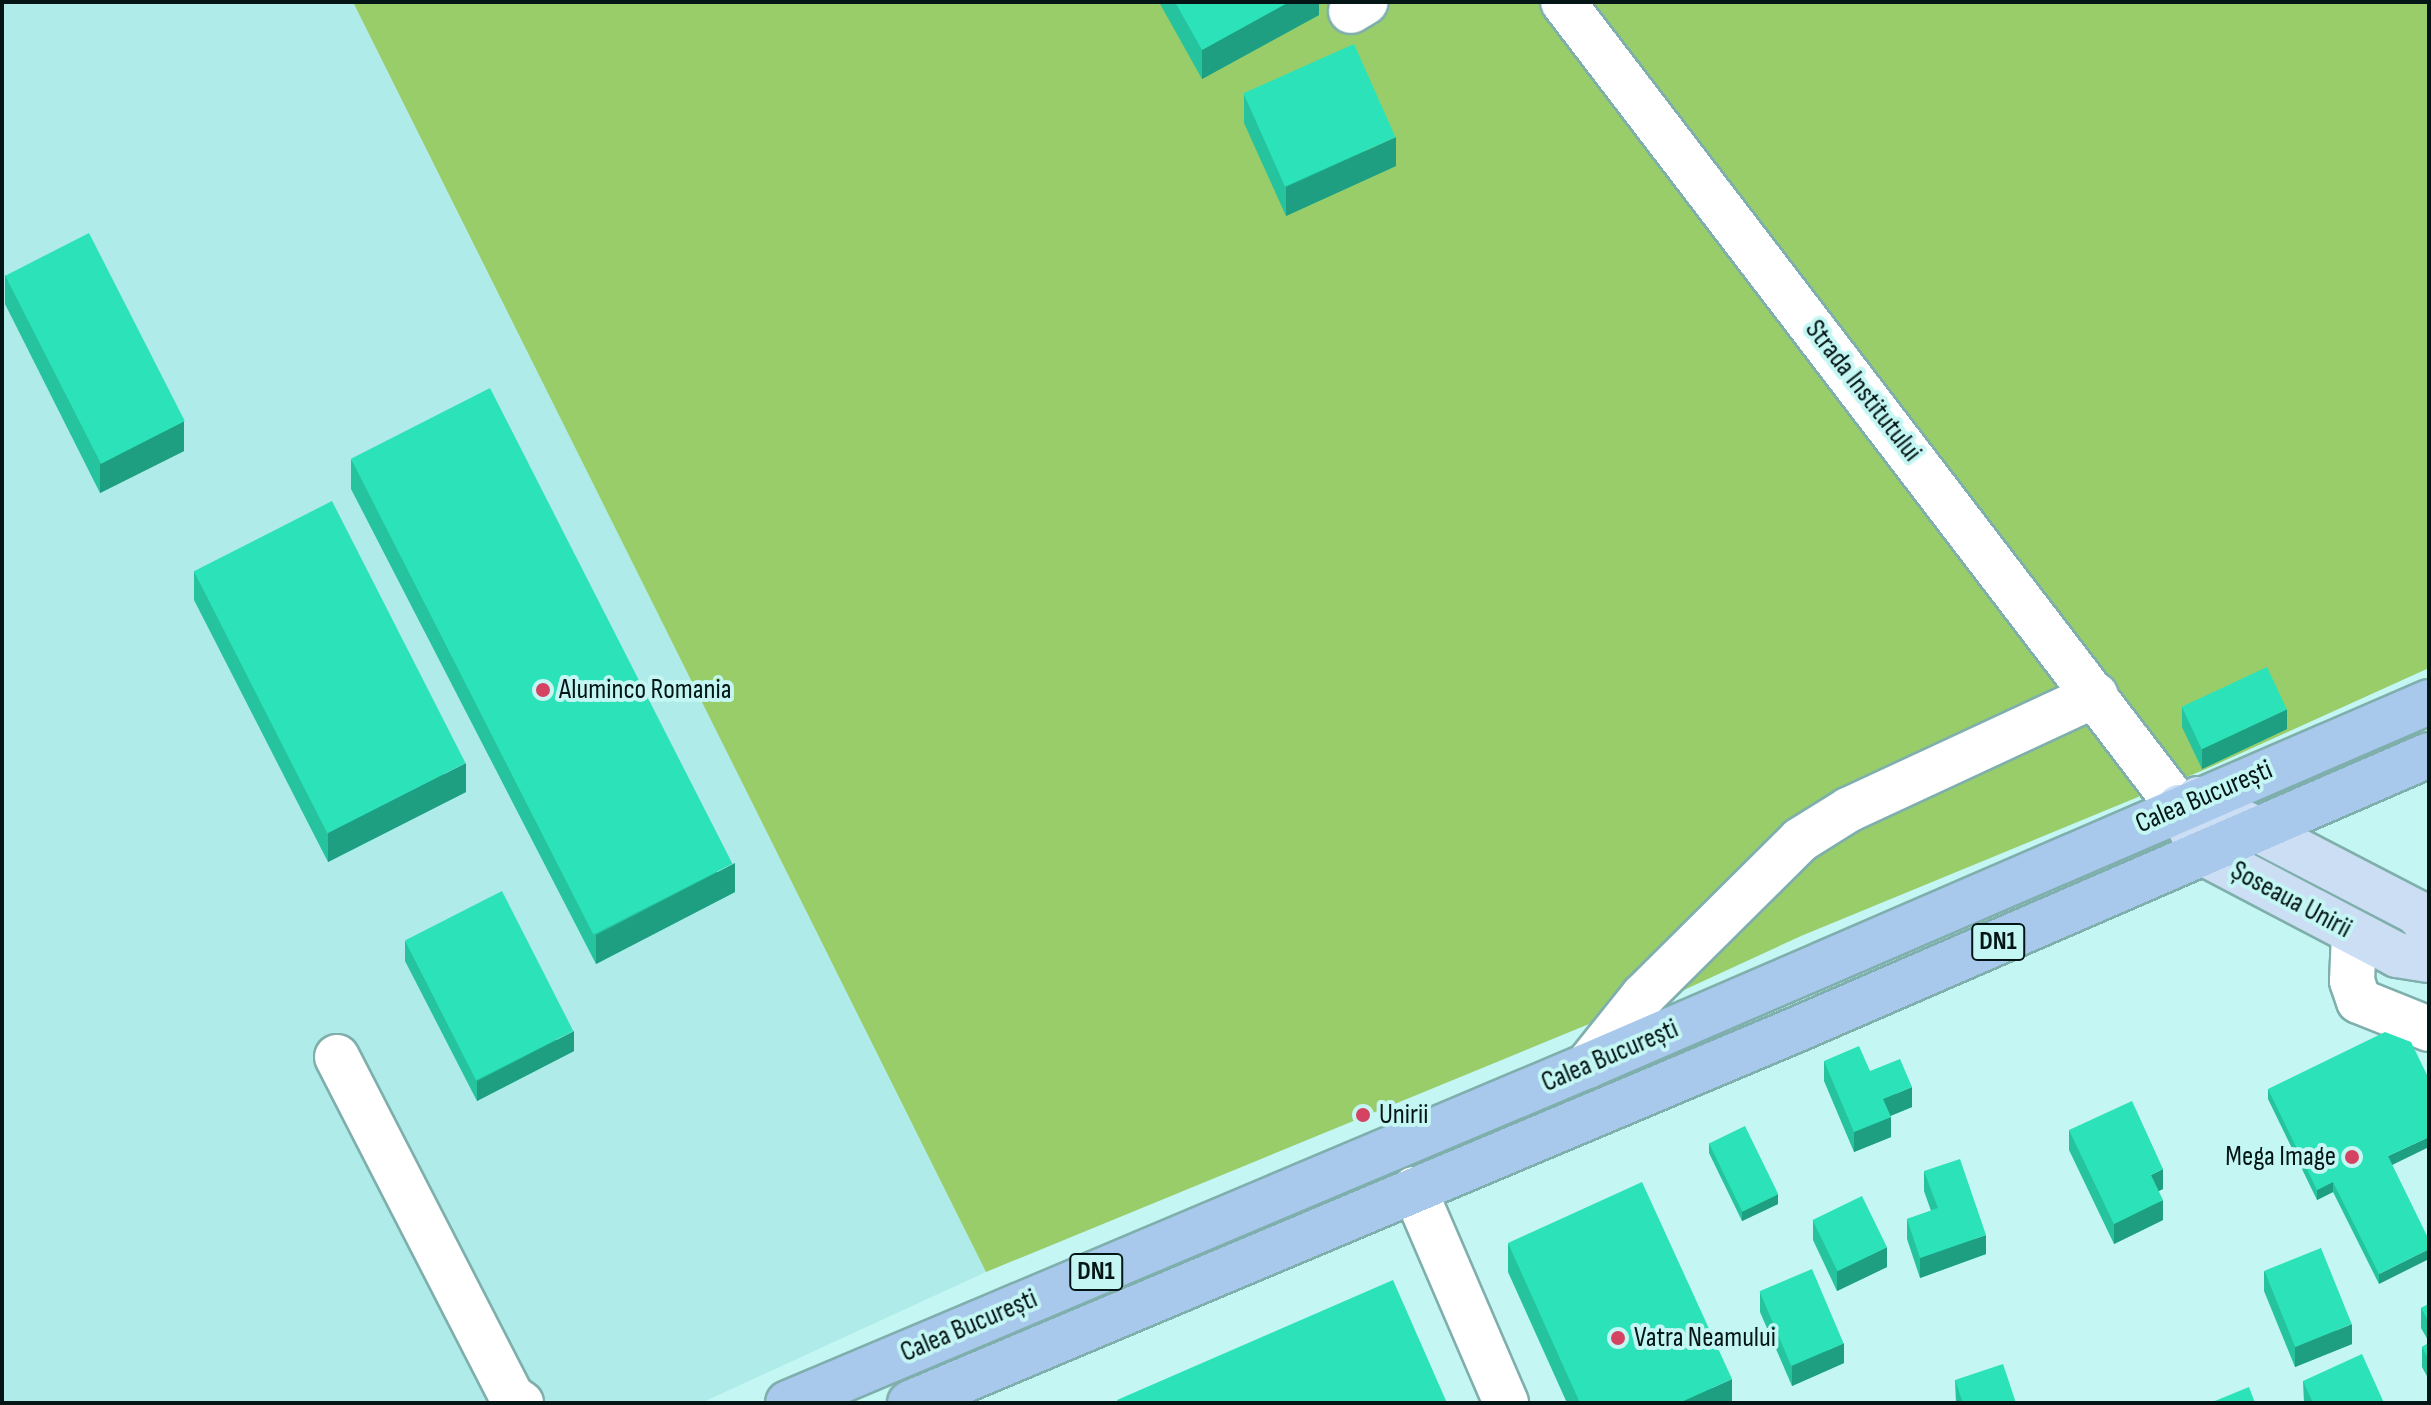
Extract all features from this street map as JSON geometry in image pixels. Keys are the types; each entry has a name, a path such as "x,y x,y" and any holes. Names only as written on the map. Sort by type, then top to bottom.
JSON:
{"highway":[{"name":"Calea București","path":"788,1403 1587,1066 2180,796 2429,702"},
{"name":"Calea București","path":"910,1403 2429,755"}],"main road":[{"name":"Șoseaua Unirii","path":"2180,796 2416,912 2429,926"},
{"name":"Șoseaua Unirii","path":"2180,796 2203,853 2397,955 2429,960"}],"street":[{"name":"Strada Institutului","path":"1563,2 2096,695 2180,796"},
{"path":"1587,1066 1643,996 1800,840 1848,810 2096,695"},
{"path":"2354,934 2352,981 2359,1001 2429,1029"},
{"path":"337,1057 514,1401"},
{"path":"1414,1189 1506,1403"}],"shaded area":[{"path":"2,2 353,2 986,1272 701,1403 2,1403"}],"green space":[{"path":"353,2 2429,2 2429,668 2206,769 1801,936 1673,995 1662,994 986,1272"}],"building":[{"path":"1175,2 1289,2 1202,50"},
{"path":"1354,44 1395,137 1285,186 1243,93"},
{"path":"89,233 185,421 101,464 5,276"},
{"name":"Aluminco Romania","path":"490,388 732,864 593,935 351,459"},
{"path":"332,501 465,763 327,833 194,571"},
{"path":"2267,667 2287,710 2202,749 2182,707"},
{"path":"502,891 573,1031 476,1080 405,940"},
{"name":"Mega Image","path":"2385,1032 2411,1042 2429,1079 2429,1137 2388,1156 2429,1240 2429,1249 2379,1274 2333,1182 2317,1190 2268,1089"},
{"path":"1859,1046 1870,1071 1900,1059 1912,1087 1883,1099 1891,1117 1854,1132 1824,1061"},
{"path":"2132,1101 2163,1169 2151,1175 2163,1200 2114,1224 2069,1130"},
{"path":"1745,1126 1778,1194 1742,1212 1709,1144"},
{"path":"1960,1159 1986,1235 1920,1258 1907,1219 1938,1208 1924,1171"},
{"name":"Vatra Neamului","path":"1642,1182 1732,1379 1679,1403 1580,1403 1508,1243"},
{"path":"1862,1196 1887,1247 1838,1271 1813,1220"},
{"path":"2321,1248 2352,1324 2295,1347 2264,1271"},
{"path":"1812,1269 1844,1344 1791,1366 1760,1291"},
{"path":"1393,1280 1447,1403 1118,1403 1117,1400"},
{"path":"2429,1304 2429,1322 2421,1308"},
{"path":"2429,1343 2429,1360 2422,1347"},
{"path":"2362,1354 2384,1403 2313,1403 2303,1381"},
{"path":"2003,1364 2016,1403 1963,1403 1955,1380"},
{"path":"2249,1387 2255,1403 2210,1403"}],"place":[{"name":"Aluminco Romania","path":"543,690"},
{"name":"Unirii","path":"1363,1115"},
{"name":"Mega Image","path":"2352,1157"},
{"name":"Vatra Neamului","path":"1618,1338"}]}
